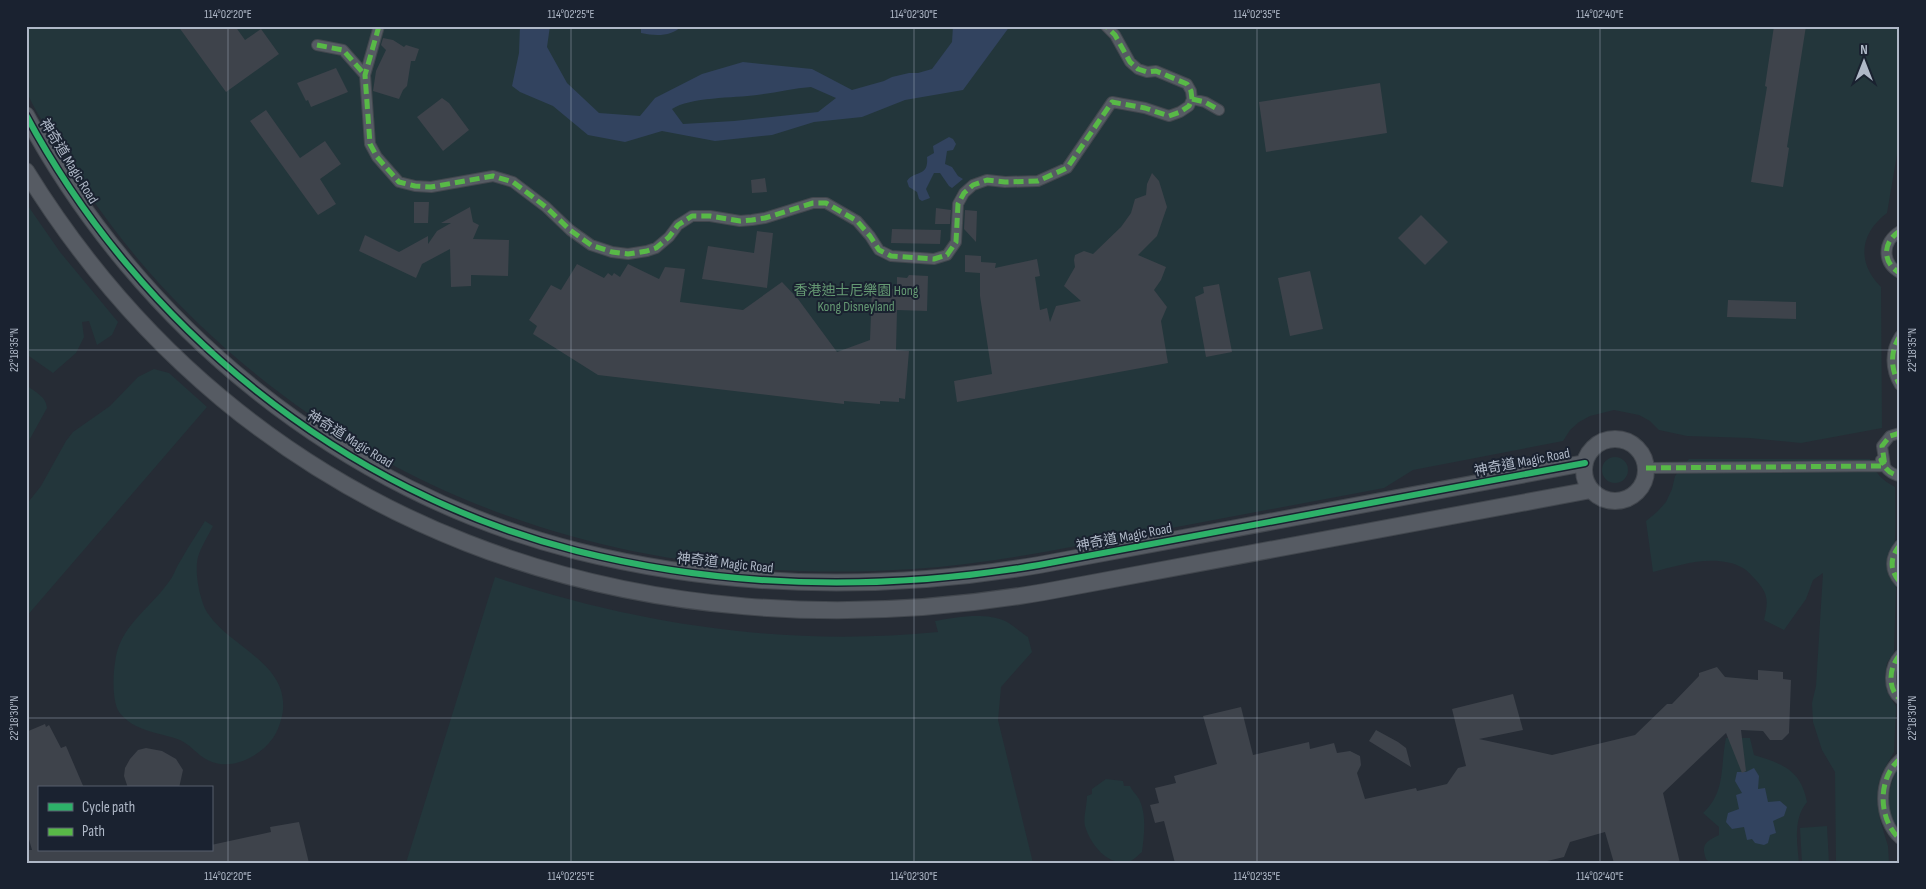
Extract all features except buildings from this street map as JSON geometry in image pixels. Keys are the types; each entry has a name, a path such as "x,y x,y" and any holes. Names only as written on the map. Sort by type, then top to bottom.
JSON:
{"street":[{"path":"379,26 364,75 370,144 377,157 399,182 432,188 493,176 513,182 546,207 590,245 612,252 638,253 656,248 669,237 678,225 692,216 710,216 740,221 752,220 765,218 813,203 826,203 857,221 880,250 890,256 934,259 947,255 956,242 958,204 964,193 973,185 987,180 1005,182 1038,181 1067,168 1112,102 1145,108 1169,116 1189,106 1192,99 1191,91 1187,84 1156,71 1147,72 1138,69 1130,62 1115,35 1106,26"},
{"path":"317,45 342,50 364,75"},
{"path":"1192,99 1205,102 1218,110"},
{"name":"神奇道 Magic Road","path":"26,115 56,168 79,202 128,266 199,342 265,398 336,447 373,469 420,493 492,524 532,538 616,560 685,572 774,581 873,583 958,577 1040,565 1585,463"},
{"path":"26,171 84,256 136,316 180,362 213,391 284,446 360,493 440,533 524,564 610,587 699,602 772,608 874,610 961,605 1044,592 1591,490 1601,498 1618,501 1628,498 1642,486 1646,468 1884,466"},
{"path":"1900,231 1890,240 1886,252 1890,266 1900,273"},
{"path":"1900,336 1893,351 1892,360 1893,370 1900,385"},
{"path":"1884,466 1882,446 1890,436 1900,433"},
{"name":"神奇道 Magic Road","path":"1591,490 1584,474 1585,463 1590,451 1600,442 1619,439 1636,447 1643,457 1646,468"},
{"path":"1884,466 1881,460 1888,472 1900,476"},
{"path":"1900,544 1893,553 1891,566 1894,576 1900,582"},
{"path":"1900,656 1895,660 1891,680 1894,692 1900,699"},
{"path":"1900,759 1892,766 1886,780 1883,799 1886,820 1892,832 1900,839"}],"green space":[{"name":"香港迪士尼樂園 Hong Kong Disneyland","path":"26,26 1900,26 1900,137 1887,213 1871,230 1866,239 1864,249 1868,268 1873,278 1881,287 1882,428 1801,443 1750,438 1687,436 1659,430 1650,421 1639,415 1614,410 1590,416 1579,422 1570,430 1563,441 1413,470 1384,488 1048,551 940,567 808,571 706,563 606,545 510,517 418,478 330,428 248,368 171,296 137,258 121,239 63,156 37,113 27,91 25,69"},
{"path":"26,203 60,252 118,322 112,335 97,345 89,321 82,322 84,337 76,353 53,373 26,354"},
{"path":"154,369 169,373 207,407 26,617 26,505 41,486 73,432 110,406 138,377"},
{"path":"26,385 45,400 47,408 26,446"},
{"path":"1615,457 1624,461 1628,470 1624,479 1615,483 1606,479 1602,470 1606,461"},
{"path":"1689,459 1870,459 1880,476 1895,487 1895,538 1888,567 1888,572 1896,585 1894,652 1887,663 1885,677 1887,691 1896,707 1894,752 1881,775 1878,786 1880,820 1888,846 1889,863 1836,863 1835,772 1822,750 1813,722 1812,703 1816,686 1823,573 1813,580 1806,599 1784,630 1764,620 1767,607 1765,592 1743,568 1721,561 1710,561 1686,564 1653,572 1646,521 1666,502 1675,476"},
{"path":"205,521 213,526 199,553 197,579 206,610 219,627 267,668 276,680 282,694 283,710 281,721 273,738 267,746 251,758 232,764 213,762 204,758 180,740 147,731 132,724 119,712 114,695 115,663 122,639 128,629 170,580"},
{"path":"495,577 603,608 714,628 769,634 881,636 938,632 935,621 980,616 997,618 1011,624 1028,637 1032,652 1001,687 998,720 1033,863 406,863"},
{"path":"1726,738 1750,738 1754,755 1782,765 1795,775 1800,782 1807,802 1798,823 1799,863 1710,863 1706,859 1704,849 1706,843 1719,835 1719,827 1703,813 1710,805 1719,788"},
{"path":"1900,767 1900,831 1891,819 1889,800 1892,781"},
{"path":"1106,779 1123,781 1124,786 1130,786 1142,805 1144,839 1142,852 1128,862 1112,860 1100,851 1087,833 1085,826 1087,796 1092,794 1092,789"},
{"path":"1827,826 1829,863 1802,863 1800,828"}],"water":[{"path":"520,26 550,26 547,47 567,83 599,113 640,116 655,98 702,74 743,62 812,69 852,90 892,77 932,69 952,42 953,26 1010,26 963,90 905,100 862,117 814,122 772,135 715,141 662,131 625,142 588,135 553,106 520,92 512,86 519,53","holes":["811,87 836,98 818,112 734,121 683,124 672,109 701,100 757,95"]},
{"path":"641,26 682,26 668,34 652,35 641,33"},
{"path":"949,137 956,144 953,150 947,151 945,164 952,167 958,176 963,179 952,188 940,173 934,173 926,189 930,198 922,201 919,199 917,192 909,187 907,181 926,168 927,157 934,153 933,146"},
{"path":"1754,768 1759,776 1758,789 1765,788 1768,802 1780,801 1787,807 1784,816 1773,821 1776,833 1770,835 1768,843 1764,845 1755,843 1752,839 1747,840 1744,827 1732,829 1726,822 1728,813 1739,809 1736,795 1742,793 1735,781 1737,772 1746,772"}],"marked path":[{"path":"379,26 365,75 370,144 377,157 399,182 431,187 493,176 513,182 546,207 570,230 591,245 612,252 628,254 656,248 669,237 678,225 692,216 710,216 740,221 752,220 765,218 813,203 826,203 857,221 879,250 891,256 934,259 947,255 956,242 958,204 964,193 973,185 987,180 1005,182 1038,181 1067,168 1112,102 1145,108 1169,116 1189,106 1192,99 1191,91 1187,84 1156,71 1147,72 1138,69 1130,62 1115,35 1106,26"},
{"path":"317,45 343,50 365,75"},
{"path":"1192,99 1205,102 1219,110"},
{"path":"1900,231 1890,241 1886,252 1890,264 1900,273"},
{"path":"1900,336 1894,348 1892,360 1894,373 1900,385"},
{"path":"1900,433 1890,436 1882,446 1885,466 1881,460 1888,471 1900,476"},
{"path":"1646,468 1885,466"},
{"path":"1900,545 1894,554 1892,564 1894,573 1900,582"},
{"path":"1900,655 1896,660 1891,677 1893,689 1900,699"},
{"path":"1900,759 1892,767 1887,777 1883,799 1887,821 1900,839"}],"cycle path":[{"path":"26,115 73,192 127,265 189,331 256,391 330,443 408,488 491,524 577,551 634,564 692,573 808,582 924,579 981,573 1039,565 1585,463"}]}
